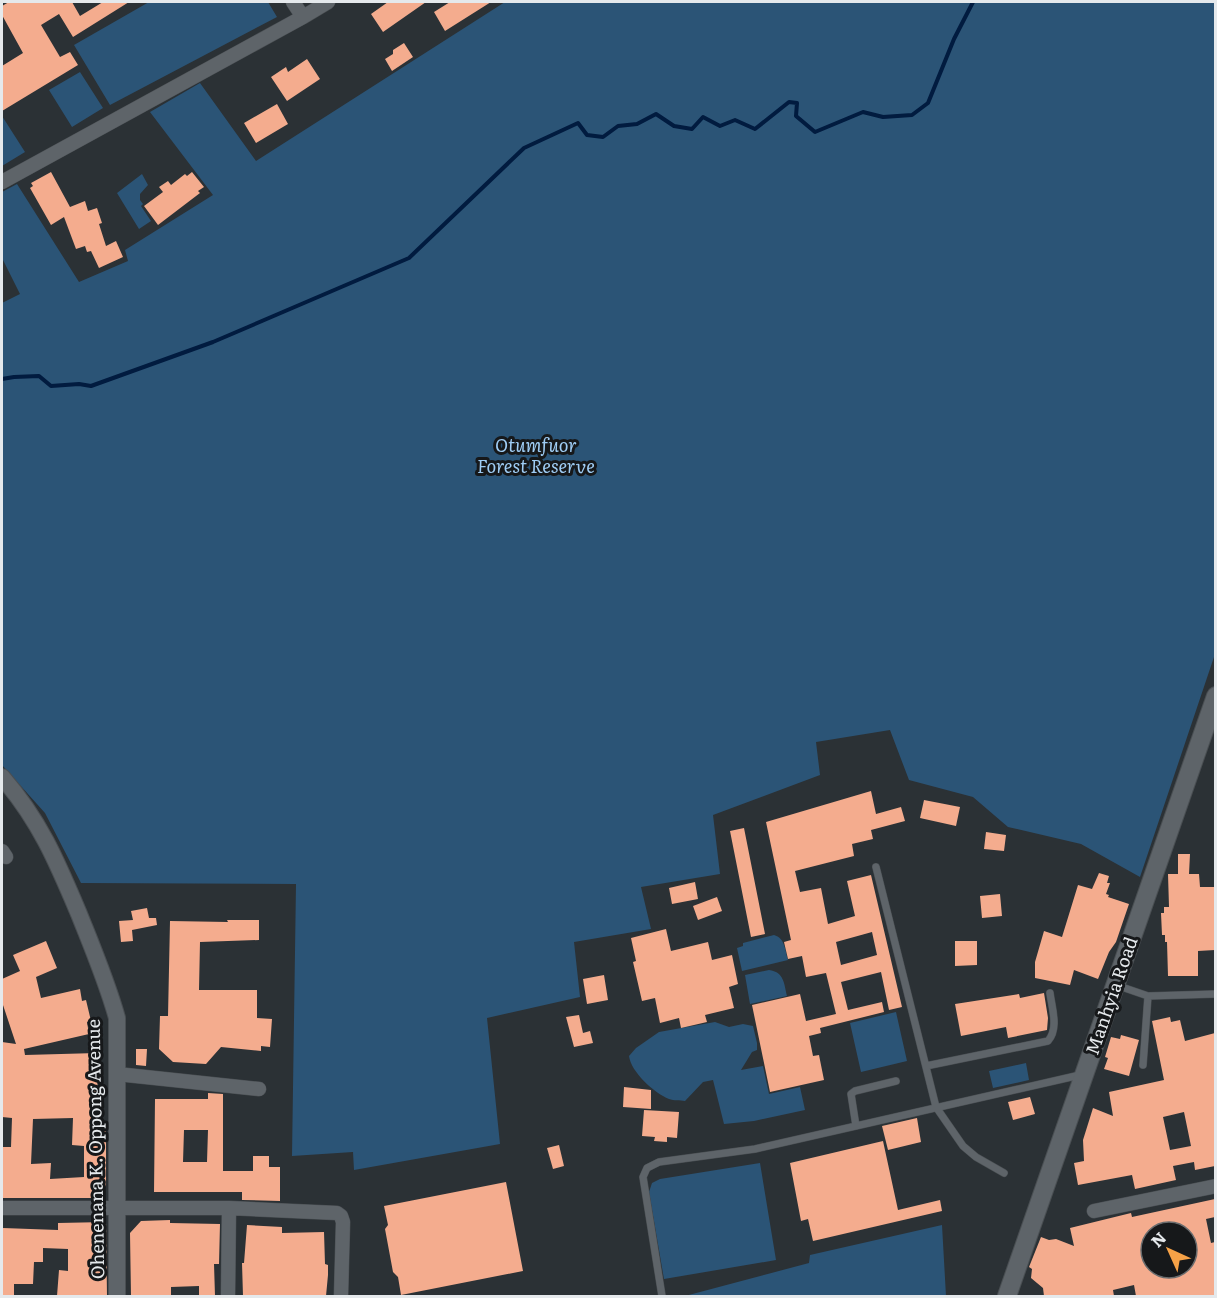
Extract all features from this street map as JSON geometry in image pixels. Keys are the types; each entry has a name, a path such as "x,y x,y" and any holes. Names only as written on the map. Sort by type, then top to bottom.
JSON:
{"main road":[{"name":"Manhyia Road","path":"1007,1296 1086,1074 1215,696"}],"street":[{"path":"293,2 303,17"},
{"path":"2,182 328,2"},
{"name":"Ohenenana K. Oppong Avenue","path":"2,777 39,827 53,853 105,977 117,1018 117,1296"},
{"path":"117,1074 260,1089"},
{"path":"1094,1211 1215,1186"},
{"path":"2,1208 229,1208 337,1213 343,1222 341,1296"},
{"path":"228,1296 229,1208"}],"lane":[{"path":"876,867 936,1107 963,1146 1004,1173"},
{"path":"1116,985 1148,996 1215,994"},
{"path":"926,1066 1048,1041 1052,1036 1054,1026 1050,993"},
{"path":"1143,1065 1148,996"},
{"path":"662,1296 643,1177 647,1168 659,1162 755,1149 1086,1074"},
{"path":"856,1126 851,1094 855,1090 896,1081"}],"green space":[{"path":"149,2 268,2 277,17 110,105 74,45"},
{"name":"Otumfuor Forest Reserve","path":"505,2 1215,2 1215,654 1140,877 1081,844 1008,827 973,797 909,780 890,730 816,742 820,775 713,815 720,874 641,887 651,929 574,942 580,997 487,1018 500,1144 354,1170 353,1152 292,1156 296,884 81,883 45,813 2,765 2,303 20,294 2,258 2,192 17,184 79,282 128,261 125,250 213,195 150,112 200,83 256,161"},
{"path":"80,72 103,108 72,127 49,90"},
{"path":"2,116 25,152 2,166"},
{"path":"142,174 148,185 140,194 143,204 141,206 151,221 139,229 117,193"},
{"path":"774,935 782,942 788,960 742,971 737,948 743,946 743,943"},
{"path":"769,970 778,973 784,983 787,996 750,1004 745,975"},
{"path":"896,1012 907,1061 861,1072 850,1023"},
{"path":"715,1022 729,1027 743,1024 753,1026 757,1050 752,1052 741,1070 763,1066 769,1094 800,1087 805,1110 754,1121 724,1124 713,1080 703,1082 685,1101 673,1100 650,1087 634,1069 629,1056 636,1048 659,1032"},
{"path":"1026,1063 1029,1080 993,1088 989,1071"},
{"path":"760,1163 776,1260 664,1279 649,1192 652,1183 660,1179"},
{"path":"942,1225 946,1296 685,1296 809,1263 810,1255"}],"building":[{"path":"9,2 72,2 80,16 103,2 129,2 73,37 59,14 41,25 60,57 70,52 78,65 2,111 2,66 23,53 2,15 2,6"},
{"path":"388,2 426,2 383,32 371,14"},
{"path":"450,2 491,2 445,31 434,12"},
{"path":"404,43 413,57 392,71 385,59"},
{"path":"307,59 320,79 287,101 271,77 286,67 288,72"},
{"path":"277,104 288,124 256,143 244,123"},
{"path":"51,172 70,207 85,201 88,211 97,208 106,246 116,241 123,257 99,268 91,251 87,252 85,246 76,249 64,217 51,225 30,188 33,186 31,183"},
{"path":"192,172 204,187 198,191 200,193 158,225 144,206 163,192 159,187 168,181 171,185 185,174 187,176"},
{"path":"871,791 876,814 901,807 905,821 871,830 873,839 852,844 854,856 795,871 800,892 821,888 828,924 855,916 847,881 871,875 902,1007 889,1010 881,972 841,982 848,1010 882,1002 884,1012 820,1028 821,1033 809,1036 813,1056 819,1055 824,1080 770,1092 752,1005 800,994 806,1021 836,1014 826,973 806,977 802,956 788,959 784,942 791,940 766,822","holes":["872,932 877,955 841,965 836,942"]},
{"path":"924,800 960,807 956,826 920,818"},
{"path":"744,828 765,934 751,937 730,831"},
{"path":"986,832 1006,835 1004,851 984,849"},
{"path":"1178,854 1190,854 1189,874 1199,874 1200,887 1215,887 1215,950 1198,951 1198,976 1168,976 1167,942 1165,942 1165,935 1162,935 1161,913 1164,913 1164,907 1169,907 1168,874 1178,874"},
{"path":"1099,873 1109,876 1107,883 1110,883 1106,894 1109,895 1108,897 1129,904 1116,942 1109,952 1098,979 1074,970 1070,985 1035,978 1035,962 1044,931 1062,937 1078,885 1092,889"},
{"path":"695,882 698,899 672,904 669,888"},
{"path":"1000,894 1002,916 982,918 980,896"},
{"path":"717,897 722,911 698,920 693,906"},
{"path":"147,908 149,918 156,918 157,925 132,930 133,941 121,942 119,921 133,920 131,911"},
{"path":"227,920 259,920 259,940 200,942 199,990 257,990 257,1018 272,1019 270,1047 261,1046 261,1051 221,1047 206,1064 173,1062 159,1049 160,1016 168,1016 170,921 228,922"},
{"path":"666,929 671,951 708,942 712,960 732,955 738,984 729,987 734,1008 705,1015 707,1022 681,1028 679,1018 660,1023 655,998 642,1001 633,962 636,961 631,938"},
{"path":"46,941 57,968 36,977 41,998 80,989 82,1001 86,1000 91,1021 87,1022 89,1034 24,1049 25,1055 97,1053 98,1121 106,1121 106,1186 93,1198 2,1198 2,1147 11,1147 12,1118 2,1117 2,1042 16,1044 2,1002 2,979 20,971 13,955","holes":["73,1118 72,1145 84,1146 84,1177 50,1179 51,1163 31,1164 33,1119"]},
{"path":"955,941 977,941 977,965 955,966"},
{"path":"604,975 608,1000 587,1004 583,979"},
{"path":"1044,993 1048,1018 1047,1030 1008,1038 1006,1027 961,1036 955,1004 1019,994 1020,998"},
{"path":"579,1015 583,1033 590,1031 593,1043 574,1047 566,1017"},
{"path":"1170,1017 1171,1022 1180,1020 1185,1041 1215,1033 1215,1166 1195,1170 1194,1162 1173,1166 1176,1180 1135,1189 1132,1175 1078,1185 1074,1163 1084,1161 1083,1140 1093,1108 1113,1116 1109,1092 1164,1080 1152,1021","holes":["1184,1112 1191,1146 1170,1150 1163,1117"]},
{"path":"1121,1035 1139,1040 1129,1076 1104,1069 1111,1037 1120,1039"},
{"path":"136,1049 147,1049 146,1066 136,1065"},
{"path":"624,1087 651,1090 651,1109 623,1107"},
{"path":"208,1093 223,1094 223,1171 253,1171 253,1156 269,1156 269,1167 280,1167 280,1201 242,1200 242,1192 154,1192 155,1099 208,1099","holes":["184,1130 208,1130 207,1162 183,1162"]},
{"path":"1030,1097 1035,1114 1013,1120 1008,1102"},
{"path":"644,1110 679,1112 677,1138 667,1137 667,1142 654,1141 655,1137 642,1136"},
{"path":"917,1118 921,1142 888,1150 882,1126"},
{"path":"883,1141 898,1210 940,1200 942,1211 813,1241 808,1219 801,1221 790,1163"},
{"path":"559,1145 564,1166 553,1169 547,1148"},
{"path":"506,1182 523,1271 401,1295 398,1277 393,1272 385,1229 388,1225 384,1206"},
{"path":"1215,1199 1215,1217 1206,1219 1211,1243 1215,1242 1215,1296 1136,1296 1134,1285 1113,1290 1114,1296 1044,1296 1043,1288 1031,1278 1032,1269 1029,1267 1041,1237 1049,1240 1056,1239 1074,1246 1070,1228 1131,1213 1132,1217"},
{"path":"170,1220 170,1223 220,1224 219,1264 214,1264 215,1296 199,1296 199,1286 171,1287 171,1296 131,1296 130,1233 141,1221"},
{"path":"106,1222 107,1296 57,1296 59,1270 68,1271 68,1249 43,1248 43,1262 34,1262 33,1284 14,1284 14,1296 2,1296 3,1228 58,1230 58,1223"},
{"path":"247,1225 282,1227 282,1233 324,1232 325,1264 328,1265 326,1296 243,1296 242,1263 244,1263"}],"waterway":[{"path":"2,379 39,376 51,386 79,384 91,386 213,342 409,258 524,148 578,123 587,135 603,137 618,126 637,124 656,114 674,126 692,129 703,117 720,126 735,120 755,129 789,102 797,103 796,116 815,132 863,112 883,117 912,115 928,103 954,39 973,2"}]}
